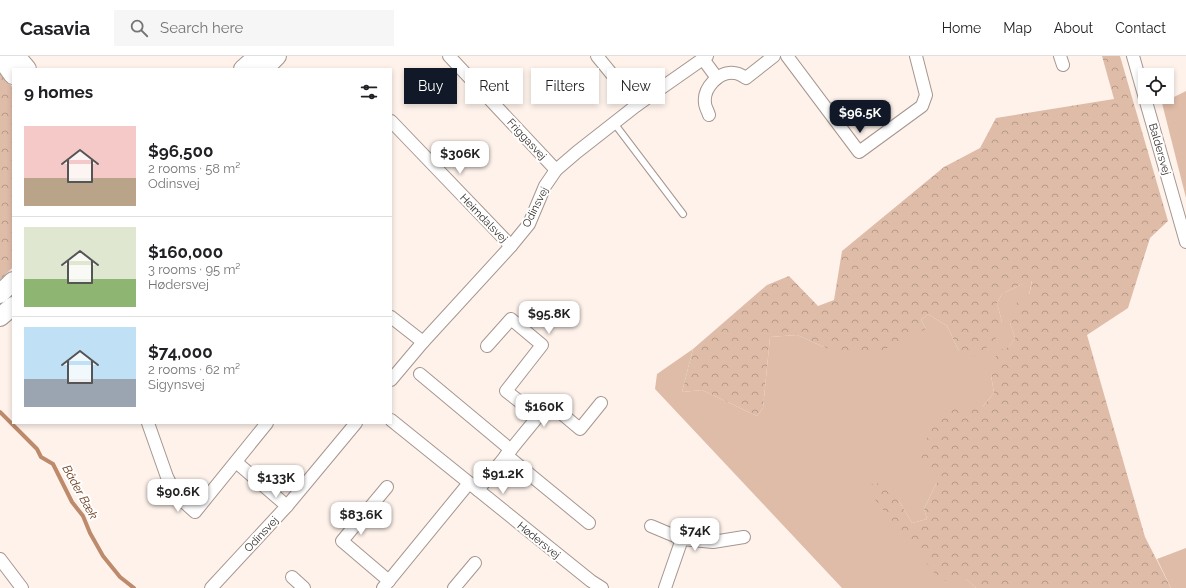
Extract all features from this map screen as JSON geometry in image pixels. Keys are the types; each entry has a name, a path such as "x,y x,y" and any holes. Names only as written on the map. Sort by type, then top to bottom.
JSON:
{"street":[{"path":"16,56 26,68"},
{"path":"244,68 258,56"},
{"path":"265,68 277,56"},
{"name":"Friggasvej","path":"449,56 556,170"},
{"path":"598,56 637,105"},
{"path":"709,115 705,104 705,95 710,85 717,78 726,74 735,73 746,78 774,56"},
{"path":"787,56 859,152 922,106 926,94 916,56"},
{"name":"Baldersvej","path":"1133,56 1186,242"},
{"path":"0,57 12,74"},
{"name":"Odinsvej","path":"392,379 423,342 511,246 528,224 545,186 556,170 637,105 705,57 717,78"},
{"name":"Heimdalsvej","path":"392,122 511,246"},
{"path":"0,294 12,282"},
{"path":"0,317 12,307"},
{"path":"392,318 423,342"},
{"path":"487,346 511,319 542,345 506,391 538,416"},
{"path":"420,374 588,523"},
{"path":"387,487 342,541 386,584 473,486 509,452 549,403 580,429 601,403"},
{"name":"Hødersvej","path":"392,421 591,581 602,588"},
{"path":"148,424 167,477 176,495 195,512 266,424"},
{"name":"Odinsvej","path":"210,588 287,506 355,424"},
{"path":"236,462 287,506"},
{"path":"651,526 682,539 713,542 744,537"},
{"path":"665,588 682,539"},
{"path":"0,559 22,588"},
{"path":"454,588 475,563"},
{"path":"292,577 304,588"}],"lane":[{"path":"614,123 683,214"}],"green space":[{"path":"1102,56 1120,56 1168,221 1150,238 1128,308 1087,335 1145,537 1171,588 976,588 966,579 941,581 864,486 877,483 899,501 912,523 927,519 924,509 937,482 916,459 933,427 958,404 983,406 994,393 991,375 997,351 1009,347 1015,338 1010,323 1013,305 1029,295 1032,281 1002,294 997,303 1002,322 996,338 982,352 969,358 959,351 947,326 928,314 921,320 926,329 873,355 826,348 797,335 770,337 763,408 757,416 702,390 682,392 693,349 767,285 789,276 818,306 834,300 842,251 944,167 980,148 996,118 1114,99"},
{"path":"0,71 12,87 12,268 0,280"},
{"path":"1186,91 1186,198 1162,104 1174,104 1174,97"},
{"path":"1032,280 1029,295 1010,323 1015,338 991,375 994,393 983,406 937,482 924,509 927,519 912,523 899,501 865,486 976,588 842,588 655,389 657,374 693,349 682,392 702,390 757,416 763,408 770,337 797,335 826,348 926,329 921,320 928,314 947,326 959,351 1002,322 997,303 1002,294"},
{"path":"1186,548 1186,588 1171,588 1157,559"}],"waterway":[{"name":"Båder Bæk","path":"0,412 37,449 41,457 53,464 72,502 83,516 90,533 103,556 120,577 134,588"}]}
